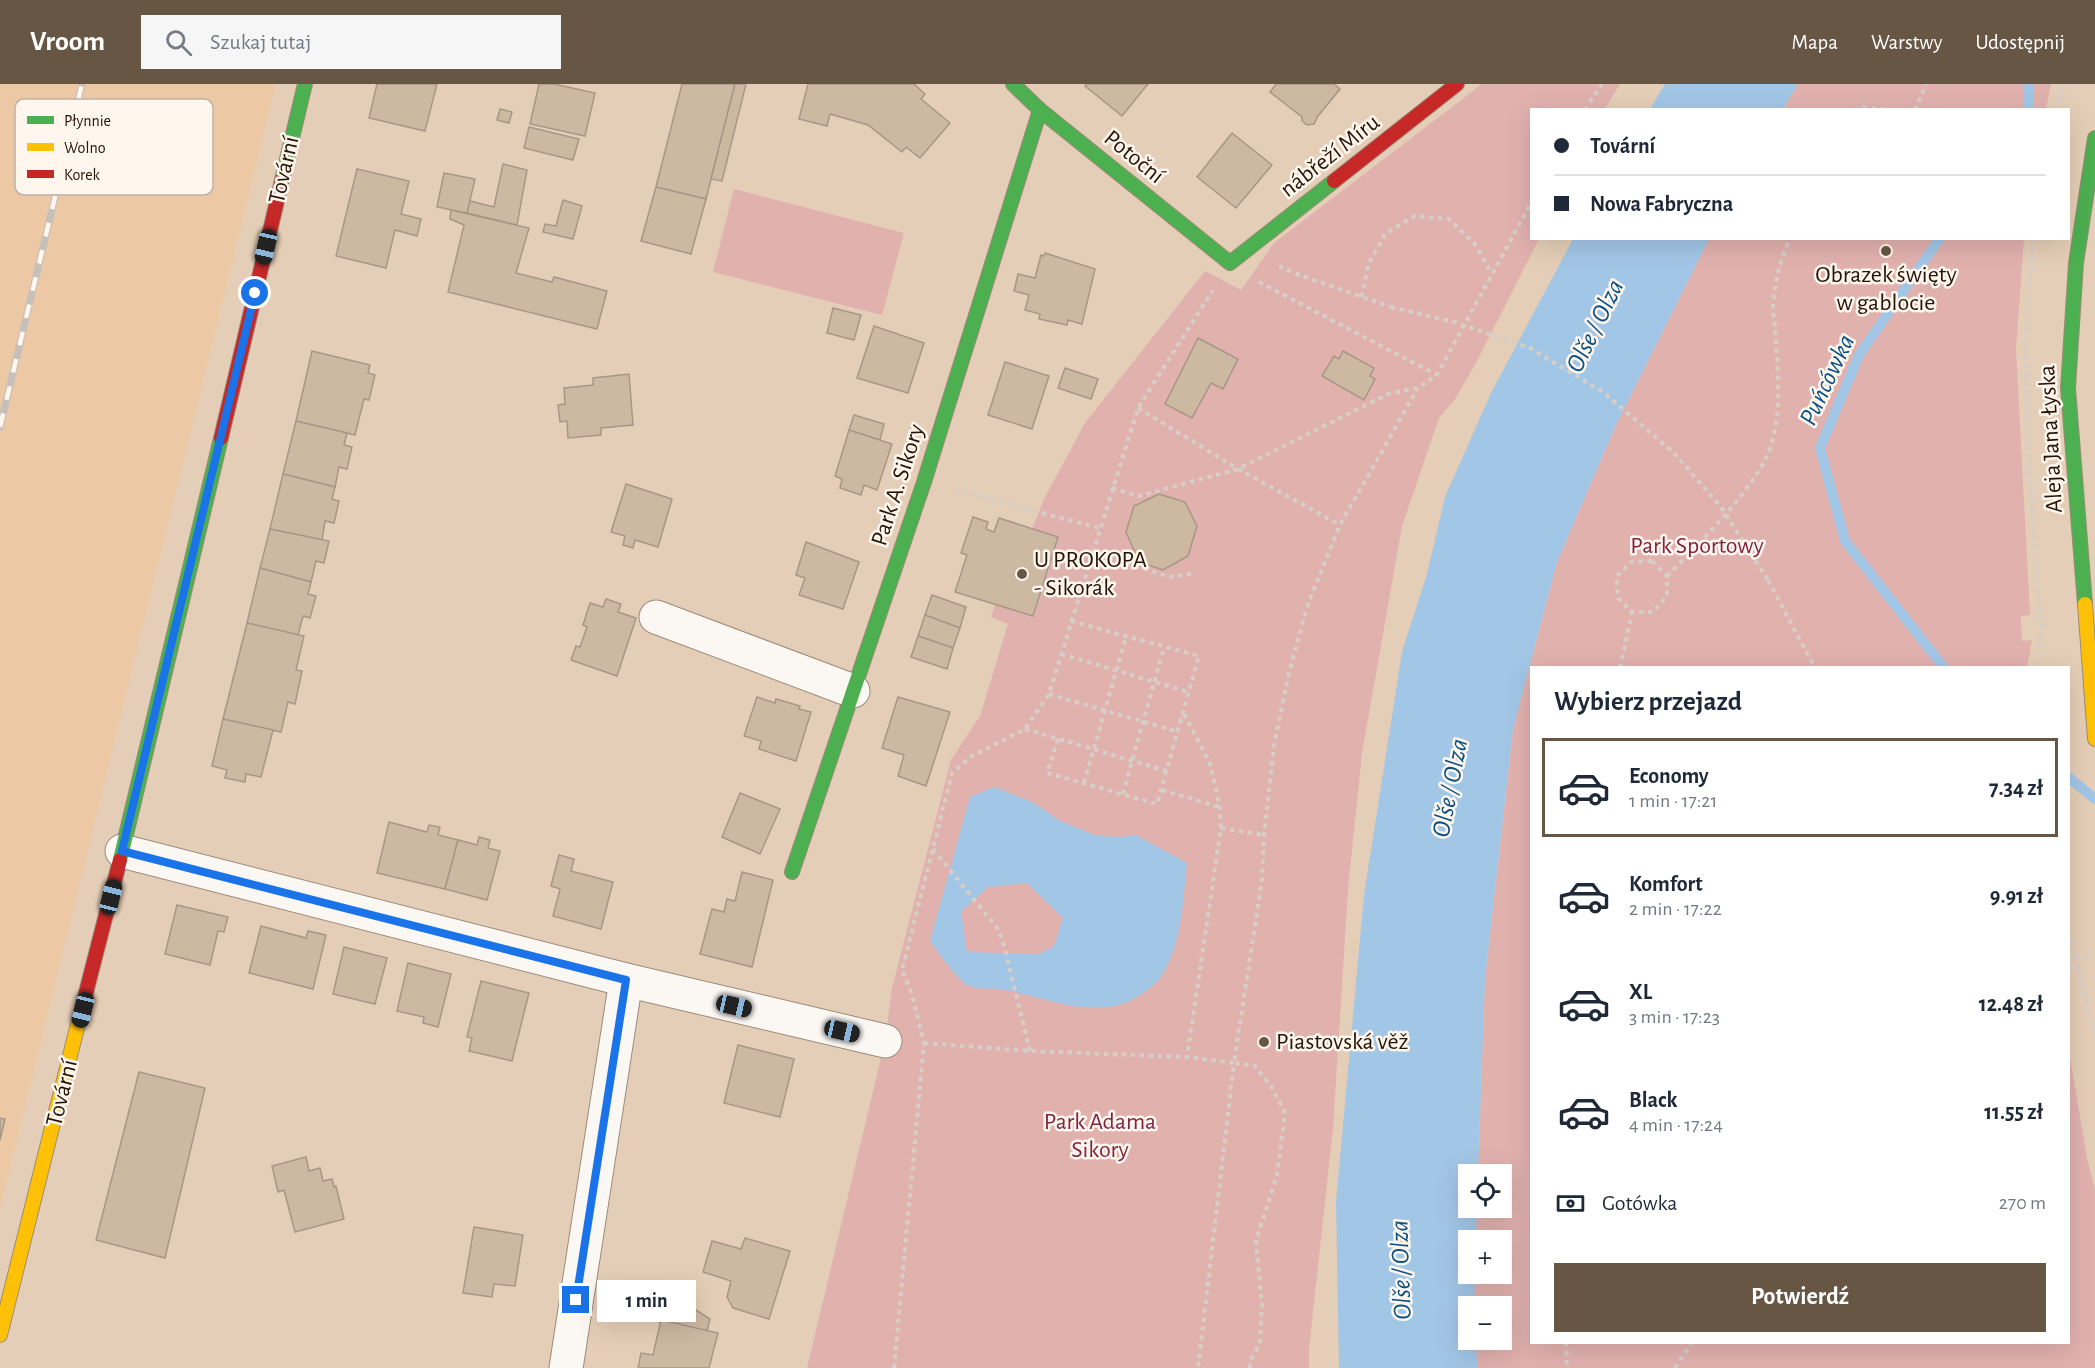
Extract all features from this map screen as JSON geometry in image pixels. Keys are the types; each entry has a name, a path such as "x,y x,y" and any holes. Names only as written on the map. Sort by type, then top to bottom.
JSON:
{"street":[{"name":"Tovární","path":"0,1335 122,851 305,84"},
{"name":"Potoční","path":"1013,84 1040,110 1230,263"},
{"name":"nábřeží Míru","path":"1230,263 1457,84"},
{"name":"Park A. Sikory","path":"792,872 924,482 1040,110"},
{"name":"Aleja Jana Łyska","path":"2095,138 2081,214 2070,334 2068,388 2095,739"},
{"path":"657,617 853,691"},
{"path":"122,851 626,980 885,1041"},
{"path":"566,1368 626,980"}],"path":[{"path":"1586,108 1602,84"},
{"path":"1916,108 1926,84"},
{"path":"2057,108 2062,84"},
{"path":"1112,488 1139,496 1238,469 1388,394 1418,388 1437,375 1530,205"},
{"path":"1360,297 1368,263 1386,233 1415,216 1449,219 1474,243 1492,273"},
{"path":"1667,576 1652,561 1631,562 1617,576 1617,597 1632,612 1653,612 1667,596 1667,576 1701,541 1740,495 1765,459 1775,424 1777,399 1773,308 1776,279 1782,255 1789,240"},
{"path":"2033,240 2025,348 2032,513 2040,627 2037,666"},
{"path":"1245,251 1297,274 1360,297 1454,322 1530,348 1603,392 1673,452 1721,507 1768,580 1814,666"},
{"path":"894,1368 924,1043 912,994 902,970 952,773 972,756 1025,729 1050,694 1099,528 1138,408 1230,263 1244,274 1437,375"},
{"path":"1198,1368 1234,1064 1262,880 1264,835 1274,745 1289,673 1308,604 1340,525 1418,388"},
{"path":"1138,408 1238,469 1340,525"},
{"path":"924,482 1099,528"},
{"path":"1092,552 1170,577 1191,574"},
{"path":"1620,666 1632,612"},
{"path":"1058,739 1047,773 1157,804 1199,656 1071,621"},
{"path":"1084,783 1126,637"},
{"path":"1123,794 1164,647"},
{"path":"1061,654 1189,692"},
{"path":"1050,694 1178,732"},
{"path":"1183,713 1210,763 1220,808 1221,828 1187,1057"},
{"path":"1025,729 1167,771"},
{"path":"1162,790 1220,808"},
{"path":"1221,828 1264,835"},
{"path":"933,848 998,929 1030,1051"},
{"path":"2070,937 2095,1034"},
{"path":"2076,957 2095,953"},
{"path":"2070,970 2078,967"},
{"path":"885,1041 1030,1051 1187,1057 1255,1066 1270,1086 1285,1113 1277,1175 1256,1241 1262,1305 1260,1342 1250,1362 1250,1368"},
{"path":"1566,1344 1567,1368"},
{"path":"1674,1368 1691,1344"}],"shaded area":[{"path":"0,84 276,84 0,1209"}],"green space":[{"name":"Park Adama Sikory","path":"1482,84 1620,84 1606,108 1530,108 1530,240 1538,240 1476,363 1455,399 1439,418 1402,526 1362,753 1348,889 1333,1128 1309,1349 1309,1368 807,1368 885,1041 892,988 951,760 980,716 1008,624 991,617 995,604 1034,616 1058,538 1032,529 1044,499 1085,423 1205,271 1241,290 1274,243"},
{"path":"1798,84 2051,84 2046,108 1784,108"},
{"path":"734,189 904,233 882,315 713,272"},
{"name":"Park Sportowy","path":"1708,240 2024,240 2016,349 2030,615 2021,616 2022,641 2032,640 2027,666 1530,666 1530,1344 2070,1344 2070,1056 2087,1159 2095,1189 2095,1368 1478,1368 1476,1350 1512,1350 1512,1296 1474,1296 1475,1284 1512,1284 1512,1230 1476,1230 1477,1218 1512,1218 1512,1164 1478,1164 1485,979 1513,729 1557,562 1616,425"}],"water":[{"path":"1665,84 1798,84 1784,108 1651,108"},
{"name":"Olše / Olza","path":"1572,240 1708,240 1616,425 1557,562 1513,729 1485,979 1478,1164 1458,1164 1458,1218 1477,1218 1476,1230 1458,1230 1458,1284 1475,1284 1474,1296 1458,1296 1458,1350 1476,1350 1478,1368 1339,1368 1336,1202 1364,895 1402,652 1427,574 1445,497 1491,393"},
{"path":"994,787 1034,803 1060,821 1095,835 1119,837 1136,835 1187,863 1177,937 1167,966 1157,982 1131,1000 1114,1006 1096,1008 1060,1003 1006,990 973,987 960,979 930,941 970,797","holes":["1027,883 1063,918 1054,946 1039,954 967,952 961,912 988,887"]}],"building":[{"path":"377,84 437,84 425,131 369,118"},
{"path":"539,84 554,84 595,93 585,136 530,124"},
{"path":"682,84 735,84 706,199 656,187"},
{"path":"735,84 746,84 722,181 711,179"},
{"path":"808,84 914,84 925,94 921,99 950,123 920,158 906,147 902,152 868,125 830,114 827,126 799,119"},
{"path":"1086,84 1148,84 1122,116 1085,86"},
{"path":"1276,84 1334,84 1340,89 1314,124 1307,125 1302,121 1302,117 1270,92"},
{"path":"500,109 512,112 509,123 497,120"},
{"path":"529,127 579,139 573,160 524,148"},
{"path":"1232,133 1272,165 1236,208 1197,177"},
{"path":"503,164 527,170 517,225 467,213 470,201 494,207"},
{"path":"357,169 409,181 401,214 421,219 417,236 395,230 386,268 336,256"},
{"path":"444,173 475,179 467,213 437,207"},
{"path":"656,187 706,199 691,254 641,241"},
{"path":"563,200 582,206 573,239 543,232 545,224 556,226"},
{"path":"451,210 529,228 516,273 552,282 554,277 607,291 597,329 448,292 464,225 450,219"},
{"path":"1045,253 1095,269 1082,324 1068,320 1067,325 1039,319 1040,314 1025,310 1029,295 1014,291 1018,274 1035,278 1041,255 1044,256"},
{"path":"833,308 861,315 854,340 827,333"},
{"path":"874,326 924,343 908,393 857,378"},
{"path":"1198,338 1238,359 1223,389 1211,383 1192,418 1165,404"},
{"path":"312,351 370,365 368,373 375,375 369,400 364,399 355,435 296,421"},
{"path":"1343,351 1374,368 1370,376 1375,379 1364,400 1322,376 1334,356 1339,359"},
{"path":"1005,362 1049,376 1032,429 988,415"},
{"path":"1065,368 1098,379 1091,399 1058,388"},
{"path":"629,374 633,425 601,428 601,435 568,438 567,421 560,422 558,405 565,404 564,388 593,385 593,378"},
{"path":"854,415 884,424 880,440 849,430"},
{"path":"296,421 347,433 344,445 352,447 347,469 339,467 335,487 283,474"},
{"path":"849,430 892,444 877,490 864,485 861,495 840,488 842,479 835,476"},
{"path":"283,474 335,487 332,499 339,501 334,523 325,521 322,540 270,529"},
{"path":"626,484 672,499 658,547 635,540 633,548 623,545 625,536 611,532"},
{"path":"1159,494 1185,502 1197,526 1188,556 1163,570 1139,562 1126,532 1134,506"},
{"path":"973,517 988,522 986,529 994,532 999,518 1058,537 1033,616 955,592 967,555 961,553"},
{"path":"270,529 329,541 324,563 316,561 311,582 260,568"},
{"path":"806,542 859,562 843,609 799,595 805,578 796,575"},
{"path":"260,568 311,582 308,594 316,596 310,618 303,616 298,635 247,623"},
{"path":"932,595 966,607 960,628 925,615"},
{"path":"606,599 621,604 618,612 636,618 617,676 571,660 576,646 580,647 587,627 583,625 590,603 603,607"},
{"path":"925,615 960,628 953,648 918,636"},
{"path":"247,623 304,636 296,670 302,671 295,704 288,702 281,732 223,719"},
{"path":"918,636 953,648 947,669 911,657"},
{"path":"757,697 775,703 776,699 811,712 796,761 759,749 761,741 744,736"},
{"path":"898,697 950,712 926,786 898,776 904,755 882,748"},
{"path":"223,719 273,730 261,777 246,774 245,782 225,778 227,770 212,766"},
{"path":"740,793 780,809 760,854 722,837"},
{"path":"389,822 427,832 429,825 440,827 438,835 458,840 445,889 377,873"},
{"path":"479,837 490,840 488,848 500,851 487,900 445,889 458,840 477,845"},
{"path":"559,855 574,859 571,871 613,882 601,929 553,916 560,889 551,886"},
{"path":"742,872 773,880 752,967 700,954 712,909 724,912 727,899 735,901"},
{"path":"177,905 228,917 224,932 218,931 210,965 165,954"},
{"path":"261,926 306,938 308,931 326,935 313,989 249,973"},
{"path":"344,947 387,958 375,1004 333,994"},
{"path":"408,963 451,974 438,1027 423,1023 424,1017 397,1011"},
{"path":"481,981 529,993 512,1061 469,1051 472,1038 467,1037"},
{"path":"738,1045 794,1059 780,1117 724,1103"},
{"path":"139,1072 205,1088 165,1258 96,1240"},
{"path":"0,1118 5,1119 0,1140"},
{"path":"306,1157 309,1171 320,1168 323,1181 332,1179 334,1187 336,1186 344,1219 295,1232 284,1190 278,1192 272,1166"},
{"path":"474,1227 523,1235 515,1286 494,1284 492,1297 463,1293"},
{"path":"745,1238 790,1251 769,1319 733,1308 727,1297 731,1281 703,1272 712,1241 741,1249"},
{"path":"664,1301 693,1308 710,1319 707,1331 661,1320 659,1323"},
{"path":"661,1320 718,1333 709,1368 638,1368 641,1353 653,1355"}],"waterway":[{"name":"Puńcówka","path":"2028,84 2028,108"},
{"name":"Puńcówka","path":"1939,240 1859,355 1820,448 1845,541 1942,666"},
{"name":"Puńcówka","path":"2070,779 2095,799"}],"railway":[{"path":"78,99 82,84"},
{"path":"0,427 55,195"}],"traffic: fast":[{"path":"282,180 305,84"},
{"path":"1013,84 1040,110 1230,263 1334,181"},
{"path":"792,872 924,482 1040,110"},
{"path":"2085,604 2068,388 2076,263 2095,138"},
{"path":"120,860 221,438"}],"traffic: slow":[{"path":"2085,604 2095,739"},
{"path":"0,1335 80,1016"}],"traffic: jam":[{"path":"1334,181 1457,84"},
{"path":"221,438 282,180"},
{"path":"80,1016 120,860"}],"place":[{"name":"Obrazek święty w gablocie","path":"1886,251"},
{"name":"U PROKOPA - Sikorák","path":"1022,574"},
{"name":"Piastovská věž","path":"1264,1042"}],"route":[{"path":"255,293 122,851 626,980 576,1300"}]}
